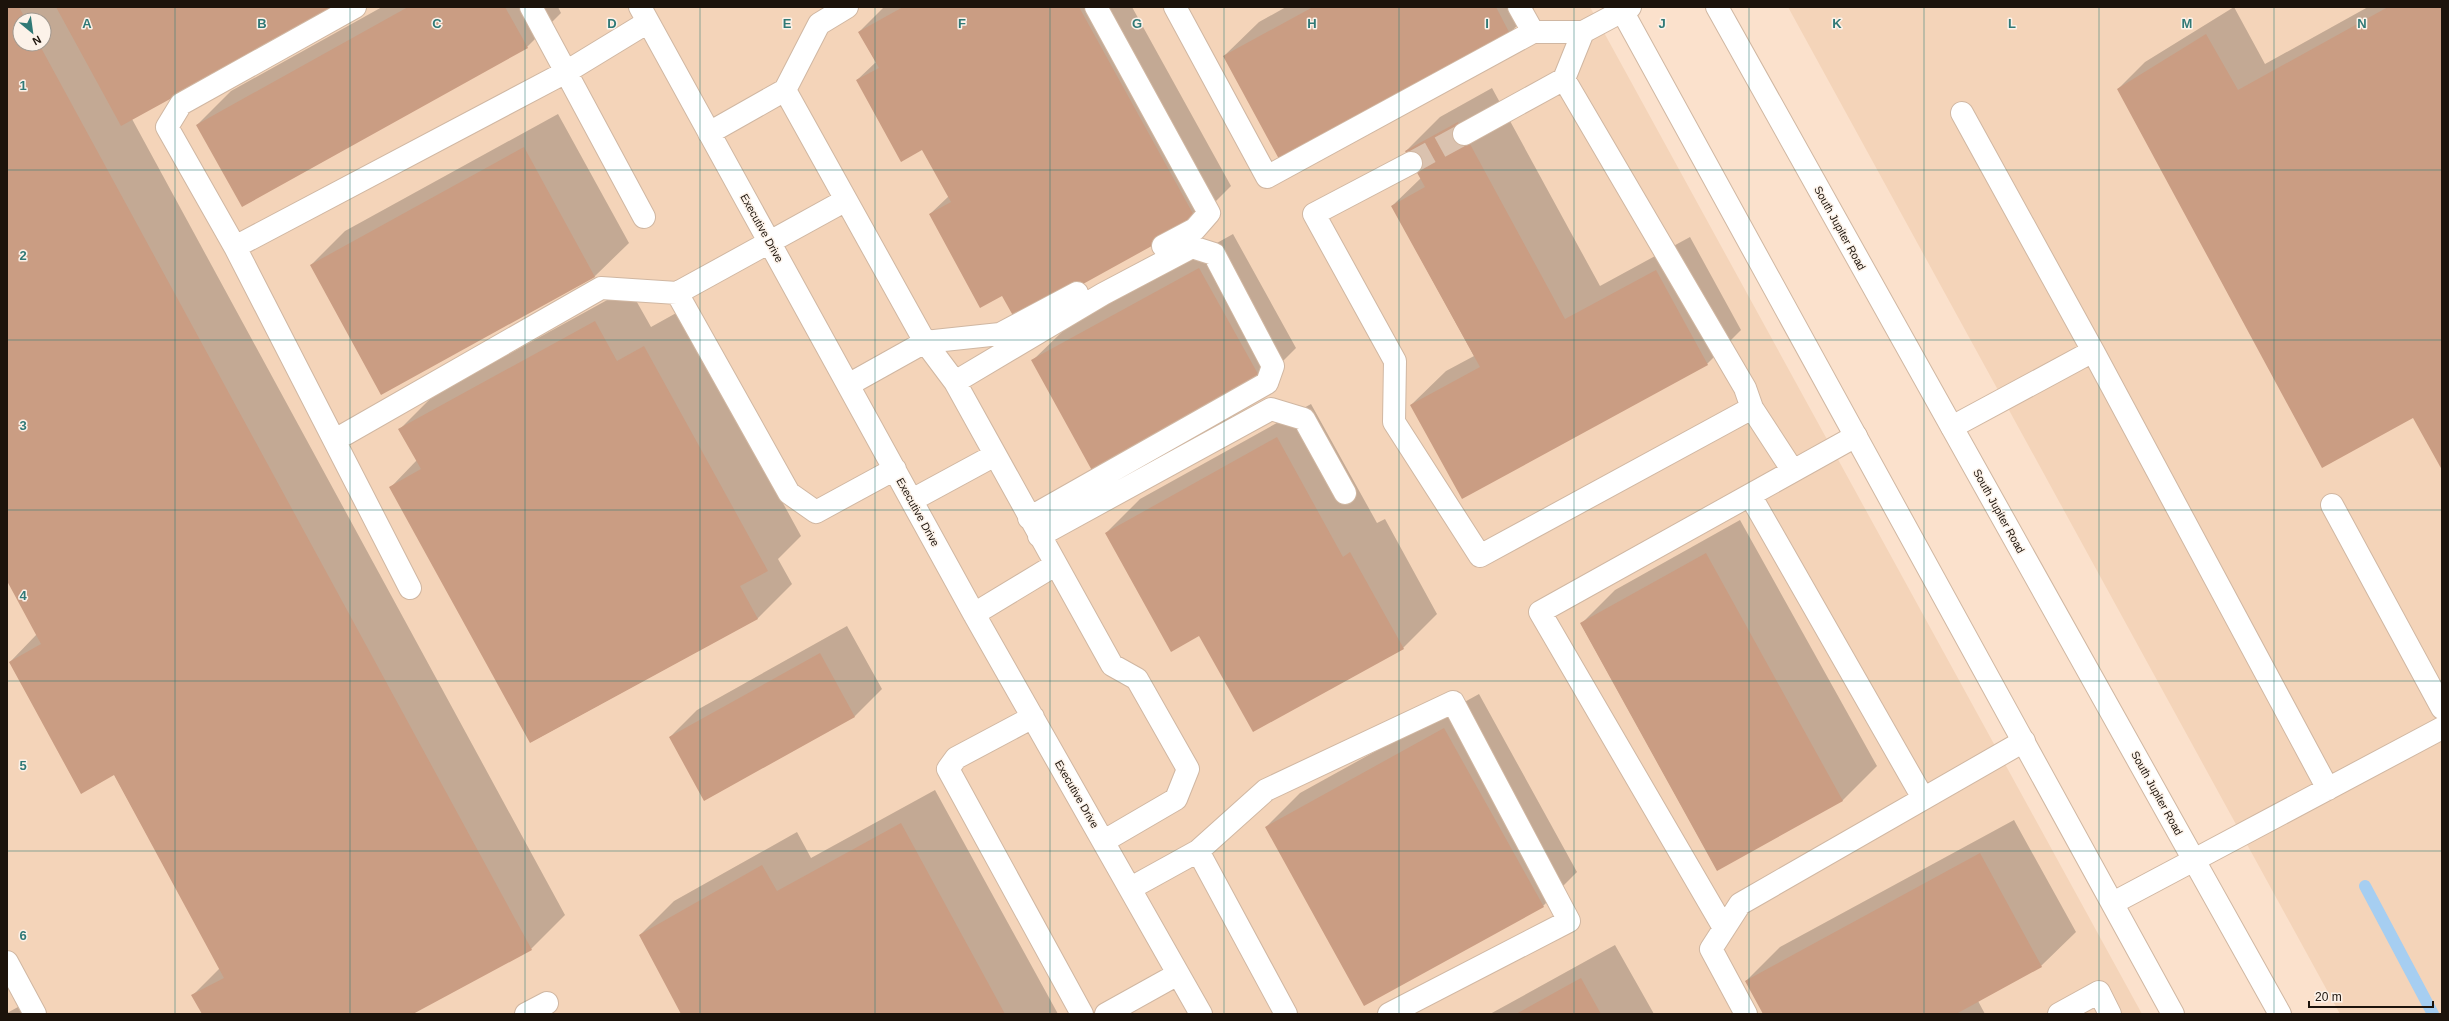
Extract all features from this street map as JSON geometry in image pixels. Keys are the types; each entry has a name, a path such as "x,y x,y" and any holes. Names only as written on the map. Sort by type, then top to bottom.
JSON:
{"main road":[{"path":"355,7 181,104 167,127 235,247 410,588"},
{"path":"532,7 644,217"},
{"path":"709,133 785,90 819,24 847,7"},
{"path":"848,385 925,342 1000,334 1194,229 1209,213 1096,7"},
{"path":"1175,7 1267,177 1533,32 1583,32 1624,8 1856,436 2174,1014"},
{"path":"1519,7 1533,32"},
{"name":"South Jupiter Road","path":"1717,7 2280,1014"},
{"path":"235,247 566,72 644,15"},
{"name":"Executive Drive","path":"644,15 974,614 1202,1014"},
{"path":"1464,134 1564,79 1583,32"},
{"path":"1564,79 1745,388 1752,408 1793,471"},
{"path":"785,90 925,342 955,382 1055,565 1112,665 1137,679 1188,769 1176,798 1104,841"},
{"path":"1962,113 2093,351 2328,789"},
{"path":"1411,163 1314,214 1396,361 1394,422 1480,556 1752,408"},
{"path":"335,440 601,288 677,293 770,244 846,200"},
{"path":"955,382 1103,294 1192,247 1214,254 1273,366 1267,383 1034,527"},
{"path":"677,293 790,493 816,512 895,469"},
{"path":"1952,427 2093,351"},
{"path":"1034,527 1271,408 1304,419 1345,493"},
{"path":"1724,928 1540,612 1856,436"},
{"path":"912,500 995,455"},
{"path":"1750,495 1923,798"},
{"path":"2332,504 2442,708"},
{"path":"974,614 1055,565"},
{"path":"1131,888 1198,851 1266,790 1453,702 1569,921 1389,1014"},
{"path":"1033,717 956,758 948,769 1082,1014"},
{"path":"2113,903 2442,728"},
{"path":"1746,1014 1711,949 1740,904 2024,741"},
{"path":"1198,851 1286,1014"},
{"path":"7,962 35,1014"},
{"path":"1106,1014 1178,974"},
{"path":"2059,1014 2099,992 2110,1014"},
{"path":"526,1014 547,1003"}],"shaded area":[{"path":"7,7 1590,7 2142,1014 7,1014"},
{"path":"1788,7 2442,7 2442,1014 2340,1014"}],"building":[{"path":"7,7 19,7 22,12 12,12 12,52 43,52 532,950 413,1014 202,1014 191,995 224,978 114,775 81,794 9,662 41,644 7,581"},
{"path":"56,7 337,7 121,126"},
{"path":"408,7 505,7 528,48 242,207 196,125"},
{"path":"903,7 1079,7 1197,221 1016,321 1002,296 980,308 929,214 951,202 922,150 901,162 856,80 879,68 858,32"},
{"path":"1313,7 1496,7 1510,34 1279,159 1223,56"},
{"path":"2388,7 2442,7 2442,470 2413,418 2322,468 2117,89 2206,34 2238,90"},
{"path":"1458,122 1565,319 1656,270 1708,365 1462,499 1410,405 1480,367 1391,206 1425,187 1405,151"},
{"path":"524,147 595,277 381,395 310,265"},
{"path":"1199,268 1263,383 1095,476 1031,360"},
{"path":"595,321 617,361 644,346 768,571 740,586 758,619 530,743 389,487 421,469 398,429"},
{"path":"1277,437 1343,557 1350,552 1404,649 1253,732 1199,636 1171,652 1105,533"},
{"path":"1706,553 1843,801 1717,871 1580,623"},
{"path":"820,653 855,717 704,801 669,737"},
{"path":"1444,728 1544,907 1364,1006 1265,827"},
{"path":"901,823 1005,1014 681,1014 639,935 762,865 777,891"},
{"path":"1980,853 2042,967 1956,1014 1763,1014 1745,981"},
{"path":"1581,978 1601,1014 1516,1014"}],"waterway":[{"path":"2365,886 2433,1014"}],"tunnel":[{"path":"1411,163 1464,134"}]}
